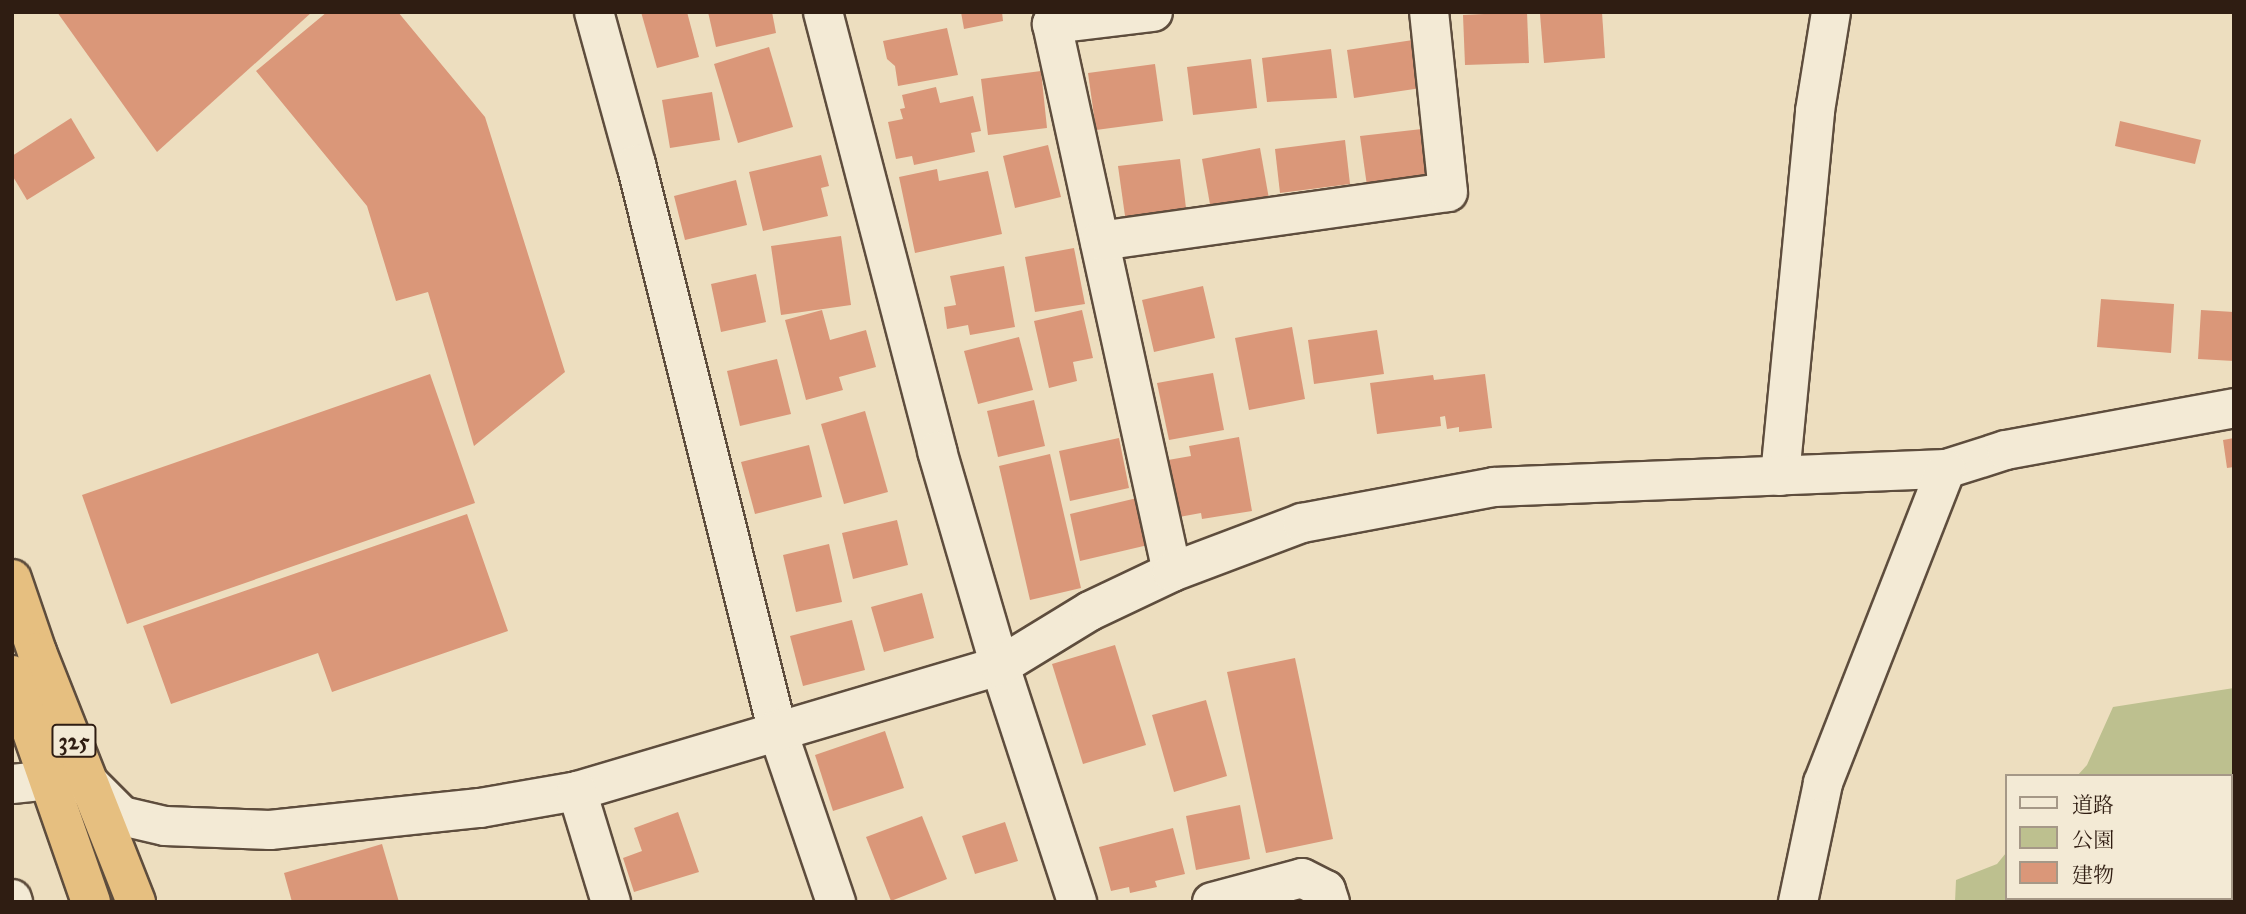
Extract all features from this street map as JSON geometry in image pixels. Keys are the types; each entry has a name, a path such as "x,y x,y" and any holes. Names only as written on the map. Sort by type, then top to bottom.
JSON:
{"highway":[{"name":"325","path":"12,579 37,652 136,902"},
{"name":"325","path":"12,675 91,902"}],"street":[{"path":"594,12 636,164 777,729 836,902"},
{"path":"823,12 937,451 1000,666 1077,902"},
{"path":"1153,12 1052,24 1172,572"},
{"path":"1100,242 1448,192 1429,12"},
{"path":"1780,476 1815,111 1831,12"},
{"path":"12,784 50,780 92,786 122,816 165,826 270,830 480,808 577,791 777,729 1000,666 1090,611 1172,572 1302,523 1494,487 1947,469 2006,450 2234,408"},
{"path":"1798,902 1823,783 1947,469"},
{"path":"577,791 611,902"},
{"path":"1212,902 1302,878 1326,890 1330,902"}],"green space":[{"path":"2234,688 2234,902 1955,902 1956,880 1997,864 2004,855 2004,900 2232,900 2232,774 2079,774 2087,765 2113,707"}],"building":[{"path":"57,12 312,12 157,152"},
{"path":"327,12 398,12 485,117 565,372 474,446 428,292 396,301 367,206 256,71"},
{"path":"641,12 687,12 699,57 657,68"},
{"path":"708,12 772,12 776,33 716,47"},
{"path":"961,12 1002,12 1003,21 964,29"},
{"path":"1527,12 1529,63 1465,65 1463,15"},
{"path":"1602,12 1605,58 1544,63 1540,14"},
{"path":"947,28 958,75 898,86 895,66 887,59 883,41"},
{"path":"1413,40 1421,88 1354,98 1347,50"},
{"path":"769,47 793,127 738,143 714,64"},
{"path":"1331,49 1337,98 1267,102 1262,58"},
{"path":"1251,59 1257,108 1193,115 1187,67"},
{"path":"1155,64 1163,121 1096,130 1088,73"},
{"path":"1041,71 1047,128 988,135 981,79"},
{"path":"936,87 940,103 973,96 981,131 971,133 975,152 914,165 912,156 896,159 888,122 903,119 900,109 905,108 902,95"},
{"path":"712,92 720,140 670,148 662,100"},
{"path":"71,118 95,158 27,200 12,175 12,156"},
{"path":"2120,121 2201,140 2195,164 2115,146"},
{"path":"1422,129 1428,178 1367,186 1360,136"},
{"path":"1345,140 1350,184 1280,193 1275,149"},
{"path":"1048,145 1061,197 1015,208 1003,156"},
{"path":"1260,148 1269,199 1211,210 1202,159"},
{"path":"821,155 829,186 821,188 828,216 763,231 749,172"},
{"path":"1180,159 1187,216 1126,223 1118,166"},
{"path":"937,169 939,181 988,171 1002,234 915,253 899,177"},
{"path":"736,180 747,225 685,240 674,196"},
{"path":"841,236 851,305 781,315 771,246"},
{"path":"1074,248 1085,304 1035,312 1025,257"},
{"path":"1004,266 1015,327 970,335 968,325 947,329 944,307 956,305 950,276"},
{"path":"756,274 766,322 721,332 711,284"},
{"path":"1203,286 1215,338 1154,352 1142,300"},
{"path":"2101,299 2174,304 2171,353 2097,347"},
{"path":"822,310 830,340 866,330 876,367 839,377 843,390 806,400 785,320"},
{"path":"1082,310 1093,358 1073,362 1077,381 1049,388 1034,321"},
{"path":"2201,310 2234,312 2234,361 2198,359"},
{"path":"1292,327 1305,399 1249,410 1235,338"},
{"path":"1377,330 1384,374 1314,384 1308,340"},
{"path":"1019,337 1033,390 978,404 964,351"},
{"path":"777,359 791,414 740,426 727,371"},
{"path":"1213,373 1224,430 1169,440 1157,383"},
{"path":"430,374 475,503 127,624 82,495"},
{"path":"1485,374 1492,428 1459,432 1459,427 1447,429 1445,416 1440,417 1441,426 1377,434 1370,383 1433,375 1434,380"},
{"path":"1034,400 1045,446 998,457 987,411"},
{"path":"865,411 888,492 844,504 821,424"},
{"path":"1239,437 1252,511 1202,519 1201,513 1179,517 1168,460 1191,456 1189,446"},
{"path":"1119,438 1129,488 1070,501 1059,451"},
{"path":"2234,438 2234,467 2227,468 2223,440"},
{"path":"809,445 822,497 755,514 741,462"},
{"path":"1050,454 1081,588 1030,600 999,466"},
{"path":"1137,498 1148,545 1080,561 1070,514"},
{"path":"467,514 508,631 332,692 318,653 171,704 143,626"},
{"path":"897,520 908,565 853,579 842,533"},
{"path":"829,544 842,602 796,612 783,555"},
{"path":"922,593 934,638 884,652 871,607"},
{"path":"852,620 865,670 803,686 790,636"},
{"path":"1115,645 1146,745 1083,764 1052,664"},
{"path":"1295,658 1333,839 1266,853 1227,672"},
{"path":"1206,700 1227,776 1174,792 1152,715"},
{"path":"885,731 904,788 833,811 815,755"},
{"path":"1240,805 1250,859 1196,870 1186,816"},
{"path":"678,812 699,872 634,892 623,858 642,851 634,828"},
{"path":"922,816 947,879 891,901 866,837"},
{"path":"1005,822 1018,861 975,874 962,836"},
{"path":"1173,828 1185,874 1155,881 1157,887 1130,893 1129,887 1111,891 1099,847"},
{"path":"382,844 399,902 292,902 284,873"}]}
